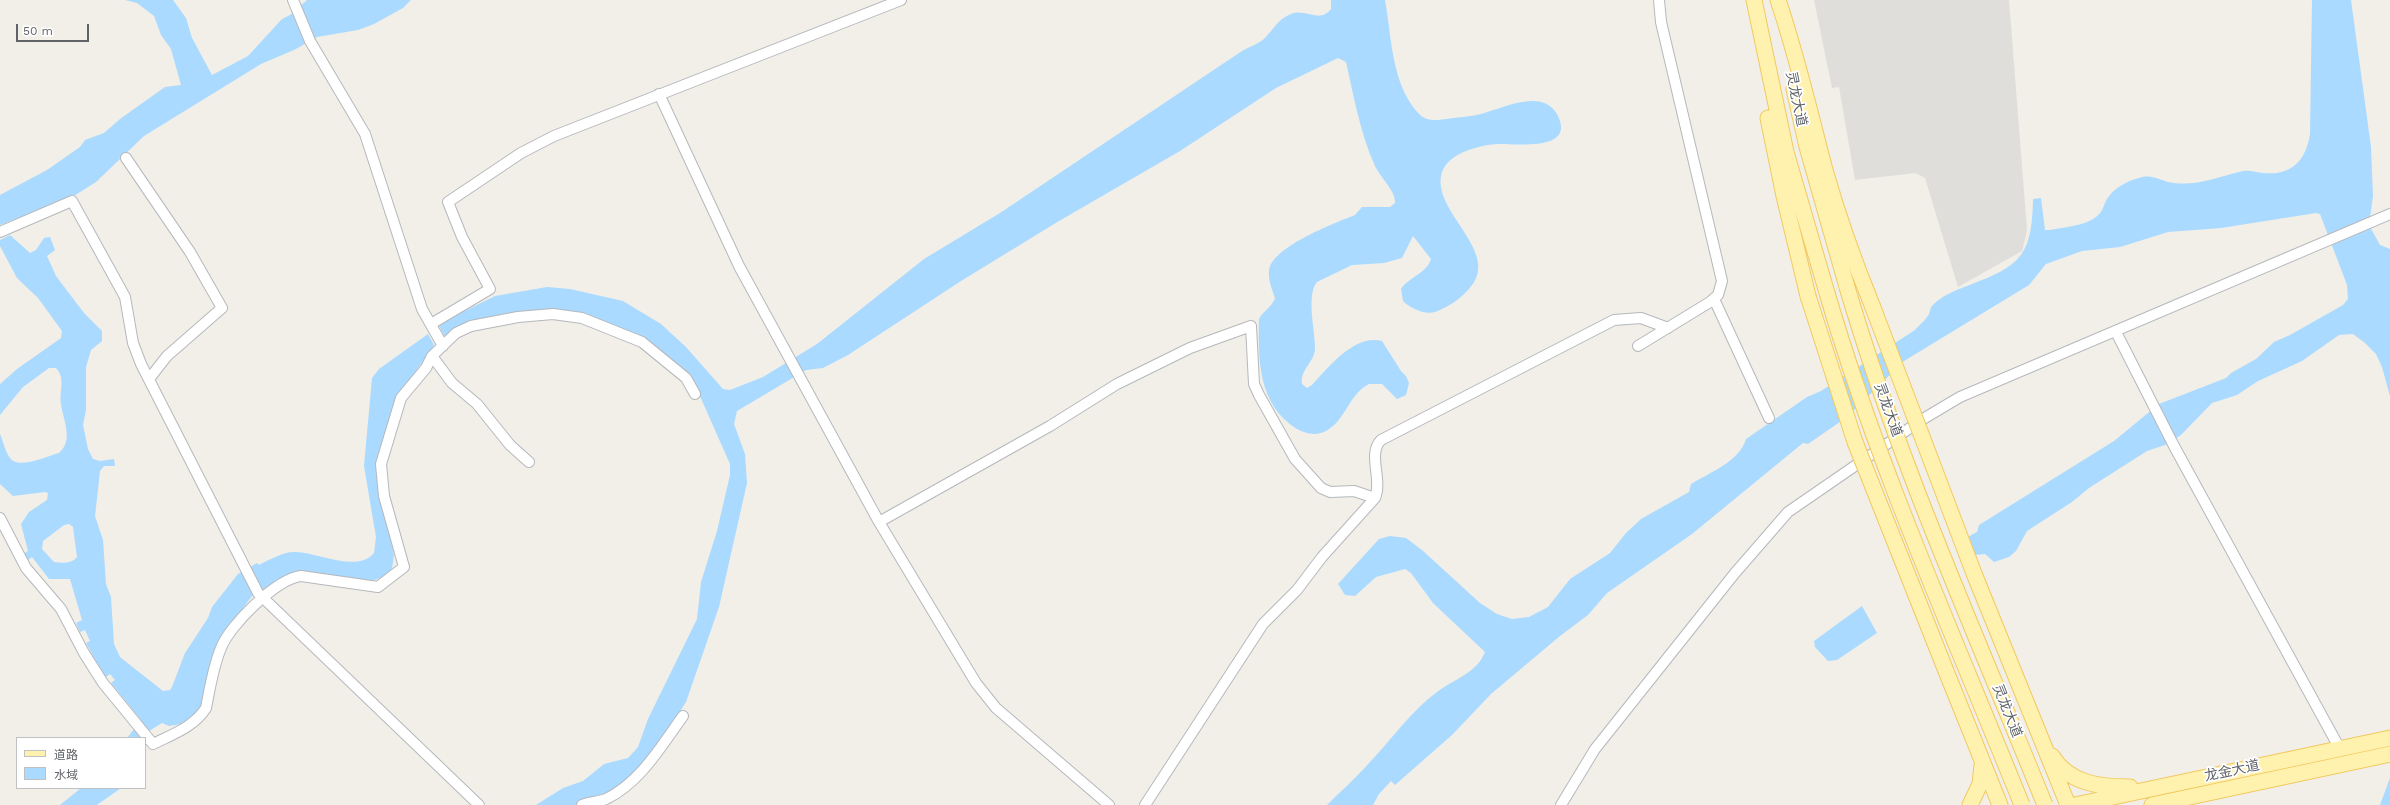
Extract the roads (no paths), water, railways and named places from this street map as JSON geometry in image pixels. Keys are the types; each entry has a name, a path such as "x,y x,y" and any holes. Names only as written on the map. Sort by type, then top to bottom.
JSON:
{"main road":[{"name":"灵龙大道","path":"1753,0 1786,152 1839,336 1902,506 2022,805"},
{"path":"1753,0 1760,70 1775,152 1808,296 1855,442 2000,805"},
{"name":"灵龙大道","path":"1777,0 1807,147 1864,344 1924,506 2045,805"},
{"path":"1777,0 1792,40 1826,172 1851,250 1975,576 2068,805"},
{"name":"龙金大道","path":"2075,805 2390,738"},
{"path":"2041,739 2060,767 2083,782 2101,787 2157,788"},
{"path":"1970,805 1980,784 1982,768 1979,752"},
{"name":"龙金大道","path":"2156,804 2390,754"}],"street":[{"path":"431,324 490,289 462,237 448,202 532,146 554,136 900,0"},
{"path":"1638,346 1714,299 1722,286 1722,276 1661,22 1660,0"},
{"path":"294,4 310,41 365,134 422,309 443,346"},
{"path":"659,94 739,266 879,522 982,692 996,708 1108,805"},
{"path":"126,158 190,252 222,308 167,356 149,379"},
{"path":"0,232 72,201 125,297 133,343 149,379 240,560 260,595 479,805"},
{"path":"1561,805 1595,749 1735,573 1788,512 1945,405 2390,214"},
{"path":"1714,299 1768,418"},
{"path":"0,518 26,568 61,609 84,653 103,683 153,744 191,725 202,714 206,708 223,642 260,595 292,578 301,576 378,588 404,567 384,496 381,464 401,398 432,356 456,333 479,325 518,317 549,314 582,318 642,342 686,378 696,394"},
{"path":"1145,805 1263,624 1297,590 1322,557 1375,498 1378,490 1375,450 1378,442 1384,437 1614,320 1641,318 1668,328"},
{"path":"879,522 1050,426 1117,384 1190,348 1251,326 1254,384 1295,459 1321,488 1336,493 1354,491 1375,498"},
{"path":"2116,332 2174,446 2340,748"},
{"path":"432,356 452,383 477,404 510,445 529,462"},
{"path":"582,805 605,799 623,787 646,766 683,716"}],"water":[{"path":"125,0 173,0 186,18 192,38 212,75 248,56 282,19 290,15 307,0 411,0 403,8 374,24 358,30 317,37 294,50 261,64 144,136 96,182 69,199 0,225 0,195 47,170 80,147 85,140 104,133 120,119 165,87 181,85 171,49 161,35 154,16 137,3"},
{"path":"1331,0 1385,0 1394,60 1403,90 1410,103 1420,115 1426,119 1436,120 1473,116 1525,101 1536,101 1546,104 1554,110 1560,121 1561,131 1556,138 1548,142 1537,144 1496,144 1471,149 1462,152 1448,162 1444,168 1441,176 1442,190 1447,205 1473,248 1478,262 1477,276 1468,290 1453,303 1435,312 1426,313 1409,306 1403,301 1401,289 1408,281 1426,268 1431,259 1413,236 1402,258 1384,263 1352,265 1317,282 1312,295 1315,348 1313,357 1303,374 1302,384 1307,388 1312,385 1334,361 1352,347 1362,342 1372,340 1382,341 1401,371 1406,376 1409,383 1406,395 1397,399 1382,384 1369,384 1362,388 1333,426 1322,433 1311,434 1297,429 1284,419 1274,407 1263,380 1259,350 1259,319 1272,304 1275,298 1269,278 1269,271 1272,262 1280,253 1305,237 1355,215 1362,207 1390,207 1395,203 1395,198 1377,170 1365,141 1346,62 1338,58 1276,88 1180,151 1059,221 961,281 848,355 823,368 806,370 737,411 734,424 745,454 747,483 719,607 686,702 661,741 632,777 608,792 576,805 536,805 563,788 583,781 604,764 628,758 638,747 648,719 697,619 701,582 717,531 730,475 730,464 695,385 649,343 564,314 463,326 445,337 438,324 495,296 547,287 570,289 623,301 661,324 686,347 723,389 730,390 763,377 817,344 924,259 1000,213 1242,51 1262,41 1283,18 1297,13 1317,16 1322,15 1331,9"},
{"path":"2312,0 2351,0 2371,147 2373,196 2369,225 2380,245 2390,249 2390,396 2382,367 2376,354 2353,334 2339,335 2302,361 2258,381 2237,395 2212,403 2181,435 2165,445 2147,451 2089,488 2072,502 2027,531 2016,551 2009,557 1994,562 1985,554 1973,555 1966,538 1977,532 1979,525 2114,441 2159,404 2226,378 2231,373 2256,359 2274,342 2290,335 2343,305 2348,299 2347,285 2320,214 2316,213 2221,228 2168,232 2120,247 2082,251 2046,264 2029,285 1904,361 1847,417 1808,444 1803,443 1692,534 1607,593 1588,615 1560,636 1491,694 1452,735 1395,785 1391,781 1379,794 1373,805 1327,805 1365,768 1419,708 1437,692 1477,665 1485,652 1433,603 1411,573 1405,569 1376,577 1355,596 1345,595 1338,584 1379,539 1390,536 1406,538 1422,550 1480,603 1497,614 1512,619 1529,617 1548,607 1570,579 1610,553 1626,533 1641,519 1689,492 1691,484 1715,471 1731,460 1743,447 1746,439 1807,397 1821,391 1915,330 1929,314 1931,307 1943,297 2000,272 2011,265 2020,257 2026,247 2030,234 2033,199 2041,198 2045,230 2050,230 2074,226 2091,220 2100,213 2107,199 2117,188 2125,183 2139,178 2153,177 2183,184 2207,180 2242,171 2273,173 2290,169 2301,159 2310,134"},
{"path":"10,235 30,253 36,250 44,238 50,237 55,250 47,256 56,276 84,313 102,331 102,341 91,350 86,367 86,410 83,425 88,449 93,459 100,461 114,459 115,466 104,466 100,471 95,516 103,540 106,584 111,597 114,644 120,657 163,691 170,690 172,687 185,653 208,618 212,607 238,574 257,563 259,565 290,552 303,553 347,562 357,562 366,559 374,553 376,537 364,466 372,378 379,369 428,334 434,345 395,402 379,488 394,555 392,569 381,578 371,581 295,571 252,596 221,638 203,709 187,723 169,726 162,723 142,737 128,737 141,720 111,683 115,680 110,674 106,677 103,674 86,643 90,641 85,630 80,632 76,623 82,620 70,579 49,579 32,557 27,561 23,554 28,551 21,524 29,512 47,500 48,493 45,492 13,496 0,484 0,434 10,458 20,463 41,459 59,453 66,442 67,436 61,404 61,376 56,368 49,368 23,387 0,415 0,384 17,369 61,338 62,331 38,298 17,278 0,246 0,240","holes":["69,524 73,527 77,557 70,562 54,562 42,549 43,541 64,525"]},
{"path":"1862,606 1877,633 1837,660 1828,661 1815,647 1814,641"},
{"path":"2390,778 2390,805 2380,805"},
{"path":"80,789 120,789 97,805 60,805"}]}
